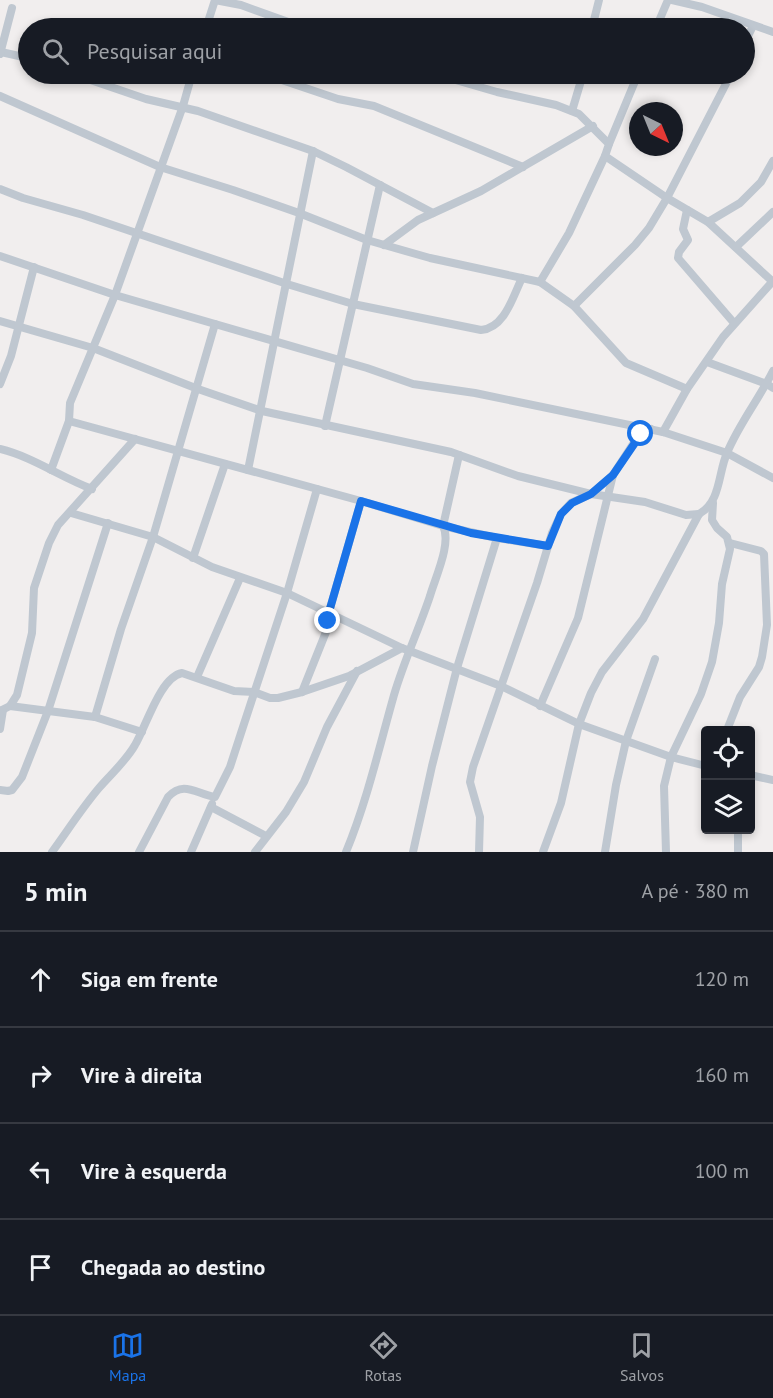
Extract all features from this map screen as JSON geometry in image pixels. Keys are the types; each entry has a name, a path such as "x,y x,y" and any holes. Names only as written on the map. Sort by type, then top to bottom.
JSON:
{"street":[{"path":"209,18 215,0 241,5 277,18"},
{"path":"594,18 599,0"},
{"path":"661,18 670,0 703,3 736,18"},
{"path":"12,8 1,53 18,56"},
{"path":"755,27 773,32"},
{"path":"103,84 146,99 183,106 312,151 433,213"},
{"path":"51,470 69,421 70,403 116,295 189,84"},
{"path":"294,84 338,99 374,106 523,167"},
{"path":"469,84 556,105 579,114 609,144"},
{"path":"572,111 580,84"},
{"path":"540,282 569,233 605,156 634,84"},
{"path":"574,306 635,245 667,198 726,84"},
{"path":"0,97 160,167 233,189 367,240 430,258 540,282 574,306 626,363 687,389"},
{"path":"384,245 407,226 465,199 593,126"},
{"path":"248,470 262,411 312,151"},
{"path":"605,156 667,198 708,222 773,282 734,323 712,351 663,432"},
{"path":"708,222 740,203 761,182 773,161"},
{"path":"325,426 380,185"},
{"path":"0,189 353,304 481,330 488,330 501,319 522,278"},
{"path":"687,210 682,229 688,240 679,252 678,258 734,323"},
{"path":"736,247 773,212"},
{"path":"0,256 116,295 413,384 475,393 663,432 727,453 773,478"},
{"path":"0,384 11,356 34,267"},
{"path":"0,321 93,348 262,411 459,455 518,476 591,494 645,502 686,515 705,512 713,501"},
{"path":"95,717 121,628 153,537 198,389 215,324"},
{"path":"707,362 770,386"},
{"path":"666,852 664,786 671,756 701,694 712,662 719,623 722,584 730,549 727,537 713,524 713,501 727,453 770,386 773,371"},
{"path":"69,421 361,501 443,526 548,546"},
{"path":"479,852 480,817 471,782 473,767 561,514 572,503 591,494 613,475 637,438 651,429"},
{"path":"0,729 4,709 16,695 32,633 34,588 58,525 135,439"},
{"path":"0,449 32,460 92,489"},
{"path":"346,852 361,813 395,692 446,543 446,532 443,526 459,455"},
{"path":"193,558 225,464"},
{"path":"540,706 578,618 613,475"},
{"path":"191,852 214,797 230,767 287,593 317,489"},
{"path":"302,692 326,632 329,612 361,501"},
{"path":"70,513 153,537 193,558 240,578 287,593 402,648 501,686 579,724 701,765"},
{"path":"543,852 561,803 579,724 591,693 602,672 643,619 699,514"},
{"path":"0,789 12,790 22,777 48,711 108,524"},
{"path":"414,852 457,668 497,538"},
{"path":"729,726 740,697 759,668 767,625 764,554 761,551 730,543"},
{"path":"196,677 240,578"},
{"path":"52,852 99,787 135,747 164,689 174,676 182,673 234,691 254,692 270,698 278,698 302,692 357,671 402,648"},
{"path":"605,852 626,741 655,659"},
{"path":"255,852 286,812 304,783 327,727 357,671"},
{"path":"4,709 48,711 95,717 141,732"},
{"path":"755,776 773,780"},
{"path":"139,852 168,796 173,791 188,788 214,797"},
{"path":"211,807 266,836"},
{"path":"738,834 738,852"}],"route":[{"path":"328,621 361,501 471,533 548,546 561,514 572,503 591,494 613,475 641,434"}]}
